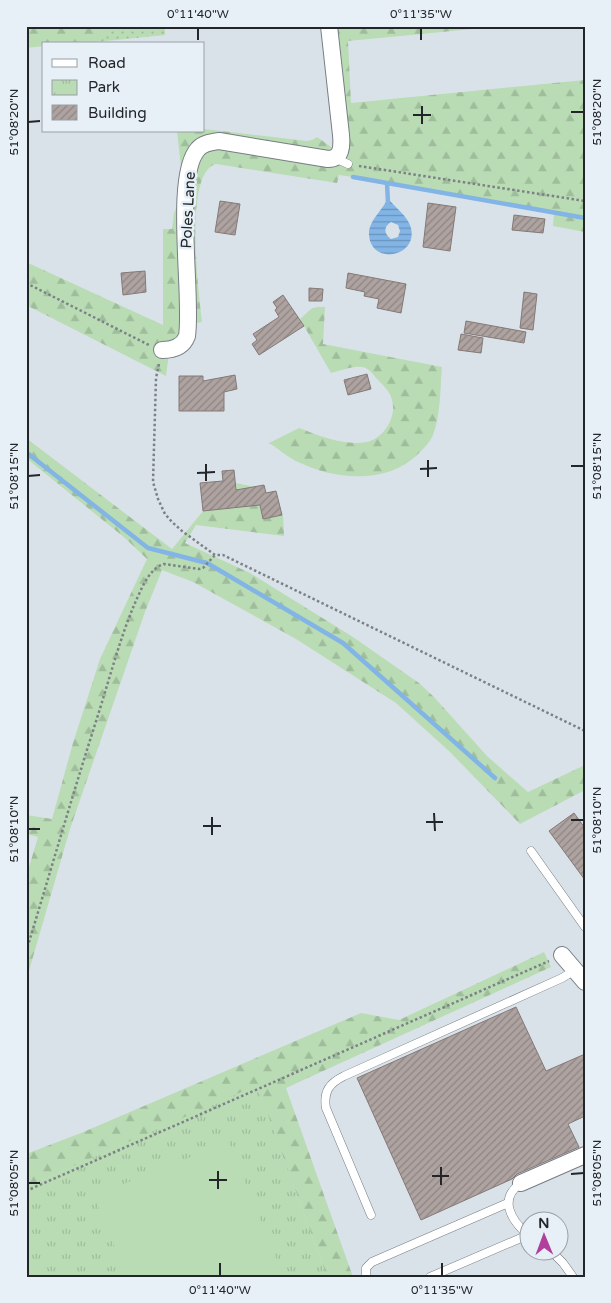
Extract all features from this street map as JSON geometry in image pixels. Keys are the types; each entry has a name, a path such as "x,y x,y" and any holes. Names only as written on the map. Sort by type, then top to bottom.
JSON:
{"street":[{"path":"329,26 342,140 342,161"},
{"name":"Poles Lane","path":"162,350 179,346 185,341 187,336 186,200 190,164 197,149 210,142 219,142 342,161"},
{"path":"562,955 580,976"},
{"path":"521,1183 585,1155"}],"lane":[{"path":"531,851 585,927"},
{"path":"371,1215 326,1108 325,1098 329,1085 344,1076 562,978 580,976"},
{"path":"518,1225 508,1203 512,1190 521,1183"},
{"path":"366,1277 366,1268 372,1262 508,1203"},
{"path":"430,1277 518,1239"},
{"path":"561,1260 573,1277"}],"path":[{"path":"342,161 585,201"},
{"path":"26,283 162,350 156,378 152,470 155,491 161,506 172,522 182,531 215,555 222,555 585,732"},
{"path":"26,952 75,786 136,601 155,568 164,564 199,569 203,568 215,555"},
{"path":"26,1191 562,955"}],"green space":[{"path":"26,26 165,26 165,35 106,41 105,29"},
{"path":"322,26 504,26 348,41 351,103 585,80 585,232 553,226 554,213 353,177 339,175 337,183 216,164 206,172 199,188 196,210 196,262 202,322 182,325 181,332 169,353 166,376 26,305 26,262 163,325 163,229 172,229 174,213 183,185 177,132 205,132 205,129 307,141 317,137 334,149"},
{"path":"26,27 106,29 106,41 42,42 42,46 26,48"},
{"path":"325,307 323,344 442,367 439,410 433,435 423,449 406,463 377,475 344,476 328,473 298,462 269,443 299,428 324,437 350,443 367,442 379,436 391,420 393,407 390,394 368,369 354,367 331,373 300,319 311,309"},
{"path":"26,438 172,549 203,511 238,507 236,483 255,487 263,519 283,515 284,536 196,525 185,543 250,573 353,637 419,683 487,756 528,792 585,765 585,790 520,824 451,753 396,703 296,639 193,582 162,570 145,612 70,829 26,981 26,877 38,837 26,834 26,815 52,819 73,743 100,659 147,559 125,538 26,458"},
{"path":"544,952 551,967 286,1088 353,1277 327,1277 257,1086 26,1187 26,1154 81,1133 361,1013 399,1020"},
{"path":"257,1085 327,1277 26,1277 26,1187"},
{"path":"228,1142 284,1277 127,1277 94,1196"}],"water":[{"path":"388,198 404,216 411,228 411,238 408,246 393,254 377,251 372,245 369,235 373,220","holes":["391,222 398,225 400,231 398,237 391,239 386,233 386,228"]}],"building":[{"path":"220,201 240,204 235,235 215,232"},
{"path":"428,203 456,207 450,251 423,247"},
{"path":"514,215 545,219 543,233 512,230"},
{"path":"145,271 146,292 123,295 121,273"},
{"path":"348,273 406,284 401,313 377,308 379,299 364,296 365,292 346,288"},
{"path":"309,288 323,289 322,301 309,301"},
{"path":"524,292 537,294 533,330 520,328"},
{"path":"283,295 304,326 259,355 252,344 257,340 253,334 279,317 273,302"},
{"path":"466,321 526,332 524,343 464,333"},
{"path":"461,334 483,338 481,353 458,350"},
{"path":"367,374 371,389 348,395 344,380"},
{"path":"235,375 237,389 224,392 224,411 179,411 179,376 203,376 203,381"},
{"path":"234,470 236,490 264,485 266,493 276,491 282,515 263,519 260,505 203,511 200,483 223,481 222,471"},
{"path":"574,813 585,828 585,880 549,831"},
{"path":"516,1007 546,1071 585,1054 585,1116 568,1124 579,1147 421,1220 357,1078"}],"waterway":[{"path":"353,177 585,218"},
{"path":"387,183 388,203"},
{"path":"26,452 148,548 207,563 343,643 495,778"}]}
